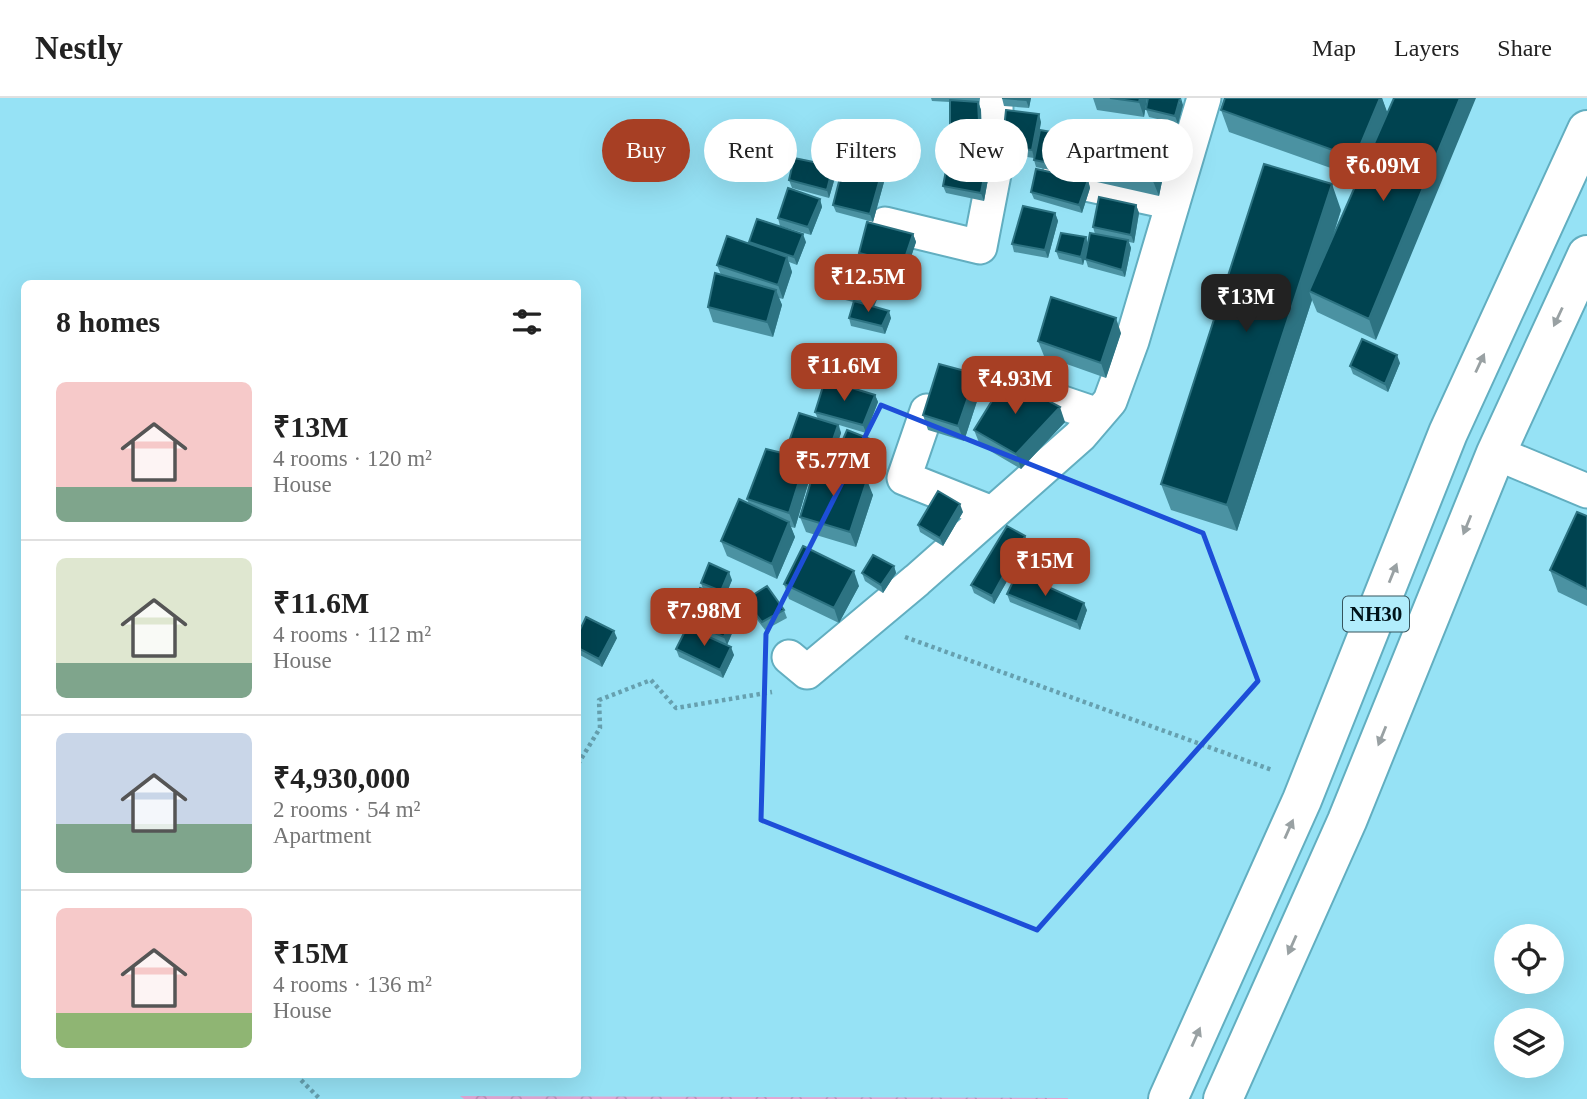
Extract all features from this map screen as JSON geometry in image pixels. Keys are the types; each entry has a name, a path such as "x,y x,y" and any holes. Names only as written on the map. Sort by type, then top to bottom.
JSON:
{"highway":[{"name":"NH30","path":"1168,1099 1309,783 1448,433 1587,130"},
{"name":"NH30","path":"1223,1099 1348,821 1496,453 1587,255"}],"street":[{"path":"885,224 980,247 996,163 996,98"},
{"path":"789,657 807,672 1080,436 1110,401 1128,353 1204,98"},
{"path":"1076,182 1173,203"},
{"path":"983,376 1098,415"},
{"path":"927,411 904,478 992,513"},
{"path":"1496,453 1587,491"}],"path":[{"path":"866,623 1309,783"},
{"path":"581,759 600,728 598,700 651,680 676,708 784,690 789,657"},
{"path":"299,1078 320,1099"}],"highlighted area":[{"path":"881,405 1203,533 1258,681 1037,930 761,820 766,634"}],"green space":[{"path":"460,1096 1068,1098 1068,1099 464,1099"}],"building":[{"path":"1110,98 1140,98 1139,102"},
{"path":"1148,98 1180,98 1175,116 1146,109"},
{"path":"1225,98 1380,98 1355,158 1221,110"},
{"path":"1394,98 1460,98 1369,319 1309,291"},
{"path":"950,100 978,102 979,119 950,119"},
{"path":"1006,110 1039,114 1032,150 1028,150 1028,119 1005,119"},
{"path":"1040,130 1042,130 1042,162 1034,160"},
{"path":"797,159 811,161 811,182 829,182 827,190 797,182"},
{"path":"1264,164 1332,184 1227,505 1161,484"},
{"path":"1036,169 1042,170 1042,182 1087,182 1079,205 1031,192"},
{"path":"839,182 879,182 870,214 833,205"},
{"path":"944,182 983,182 981,193 943,186"},
{"path":"788,188 820,199 808,227 778,218"},
{"path":"1099,197 1136,205 1131,235 1093,227"},
{"path":"1023,206 1055,213 1045,250 1012,244"},
{"path":"757,219 803,234 794,257 749,242"},
{"path":"867,222 913,234 903,264 859,253"},
{"path":"1061,233 1086,237 1081,257 1056,251"},
{"path":"1090,233 1128,240 1122,270 1085,259"},
{"path":"727,236 787,257 778,285 717,265"},
{"path":"839,268 879,279 870,300 832,289"},
{"path":"715,273 776,290 767,322 708,307"},
{"path":"1051,297 1116,318 1101,363 1038,341"},
{"path":"854,301 889,311 882,326 849,318"},
{"path":"1362,339 1397,355 1385,384 1350,366"},
{"path":"939,364 976,374 958,426 923,415"},
{"path":"1006,378 1060,407 1016,454 974,430"},
{"path":"825,380 875,395 863,425 815,412"},
{"path":"799,413 838,425 825,463 786,450"},
{"path":"847,430 870,439 855,475 832,465"},
{"path":"766,449 806,459 789,513 747,499"},
{"path":"816,465 867,480 850,532 800,517"},
{"path":"938,491 960,504 940,538 918,525"},
{"path":"739,499 789,522 772,564 721,541"},
{"path":"1577,512 1587,516 1587,589 1550,570"},
{"path":"1007,526 1025,536 992,596 971,585"},
{"path":"803,546 854,571 834,608 784,584"},
{"path":"873,555 894,566 881,585 862,573"},
{"path":"709,563 729,572 721,591 701,583"},
{"path":"1017,573 1084,603 1077,622 1007,594"},
{"path":"767,586 784,610 762,622 745,600"},
{"path":"700,588 739,602 724,637 689,623"},
{"path":"586,617 614,631 599,659 581,650 581,628"},
{"path":"687,627 731,647 720,670 676,649"}]}
